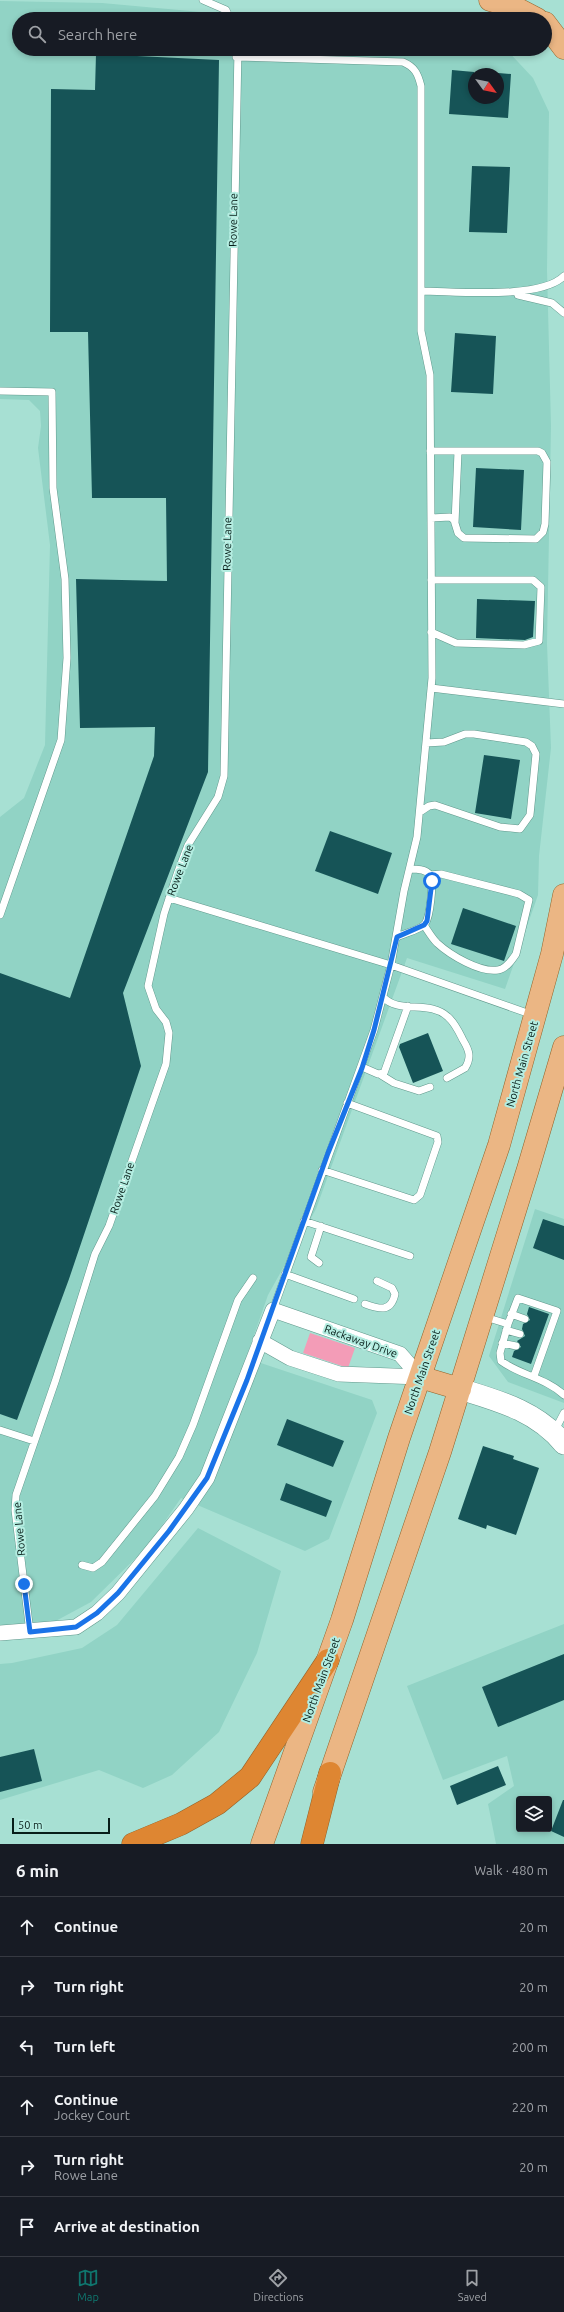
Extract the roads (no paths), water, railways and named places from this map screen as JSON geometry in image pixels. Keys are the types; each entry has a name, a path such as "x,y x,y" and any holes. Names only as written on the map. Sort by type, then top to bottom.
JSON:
{"highway":[{"path":"133,1844 181,1824 217,1804 250,1777 328,1660"},
{"path":"312,1844 330,1773"}],"main road":[{"path":"490,0 514,7 524,12"},
{"path":"552,32 564,48"},
{"name":"North Main Street","path":"262,1844 328,1660 420,1377 499,1145 552,954 564,895"},
{"path":"305,1844 460,1389 564,1047"},
{"path":"420,1377 499,1401 543,1422 559,1438"}],"street":[{"name":"Rackaway Drive","path":"273,1310 400,1354 420,1377"},
{"path":"0,1633 30,1632 76,1627 97,1613 118,1593 173,1525 207,1478 247,1380 260,1341 273,1310"},
{"name":"Rackaway Drive","path":"260,1341 290,1358 339,1374 420,1377"}],"lane":[{"path":"203,0 226,10 227,12"},
{"path":"236,57 403,62 412,66 417,73 421,86 420,331 430,375 431,688 417,837 404,891 391,965 362,1068 322,1170 273,1310"},
{"name":"Rowe Lane","path":"30,1632 15,1510 16,1494 94,1254 109,1226 166,1064 169,1033 166,1022 156,1009 148,986 169,898 188,845 218,797 224,776 226,753 225,653 236,57"},
{"path":"420,291 526,291 557,283 564,276"},
{"path":"484,291 526,296 552,303 564,314"},
{"path":"0,391 52,392 54,488 65,579 67,658 61,740 0,915"},
{"path":"430,451 538,451 542,453 547,462 546,516 543,532 536,539 464,538 458,533 455,522 458,452"},
{"path":"431,518 450,517 455,522"},
{"path":"431,580 533,580 541,587 539,641 524,645 456,643 431,632"},
{"path":"431,688 564,704"},
{"path":"420,812 429,806 442,806 500,827 520,829 530,816 536,754 532,746 526,742 474,734 465,734 444,742 426,743"},
{"path":"410,869 421,870 430,875 441,874 519,894 529,900 516,954 513,959 499,970 490,970 466,962 453,955 436,942 424,925"},
{"path":"397,937 424,925 429,916 432,881 430,875"},
{"path":"169,898 391,965 535,1016"},
{"path":"383,997 391,1005 424,1007 447,1015 469,1049 470,1056 465,1068 447,1078"},
{"path":"381,1075 386,1070 408,1006"},
{"path":"362,1068 381,1075 390,1081 420,1091 430,1087"},
{"path":"322,1170 414,1200 420,1195 438,1142 437,1136 347,1103"},
{"path":"304,1221 410,1256"},
{"path":"319,1263 311,1257 321,1226"},
{"path":"285,1274 354,1299"},
{"path":"82,1565 93,1568 102,1562 119,1543 155,1496 180,1457 238,1300 253,1278"},
{"path":"365,1304 381,1309 389,1307 394,1302 395,1294 392,1288 376,1281"},
{"path":"534,1376 538,1354 548,1326 557,1311 518,1298 511,1314 502,1343 500,1354 501,1361 557,1388 564,1395"},
{"path":"511,1314 525,1319"},
{"path":"482,1316 520,1334"},
{"path":"502,1343 516,1346"},
{"path":"559,1438 564,1413"},
{"path":"0,1430 34,1441"}]}
